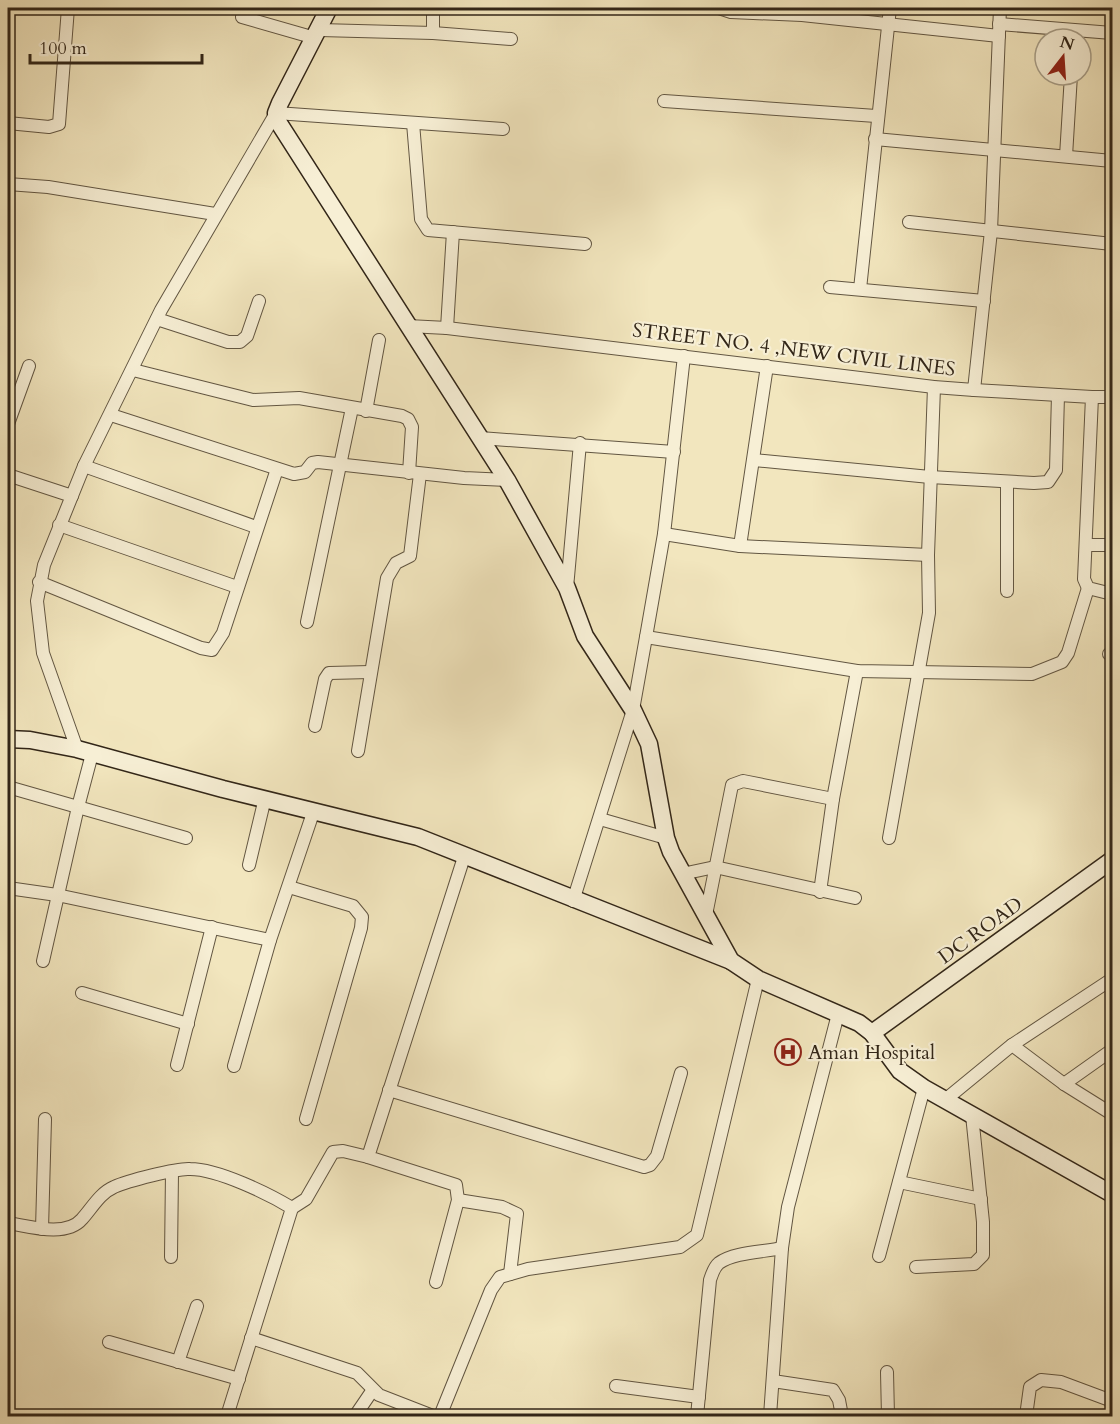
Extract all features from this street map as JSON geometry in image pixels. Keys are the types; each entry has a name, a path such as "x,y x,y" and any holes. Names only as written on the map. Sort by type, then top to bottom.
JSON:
{"main road":[{"path":"329,8 276,113 280,125 507,480 567,588 585,636 633,710 651,754 666,838 682,874 731,961"},
{"path":"8,739 30,740 85,752 418,837 573,901 731,961 758,979 859,1023 873,1034 900,1071 924,1088 1113,1194"},
{"name":"DC ROAD","path":"873,1034 1113,860"}],"street":[{"path":"8,123 49,127 59,124 68,8"},
{"path":"433,8 433,33"},
{"path":"719,8 731,12 802,11 889,24 1033,32"},
{"path":"860,289 876,116 890,8"},
{"name":"STREET NO. 4 ,NEW CIVIL LINES","path":"408,326 447,328 974,390 991,231 1000,8"},
{"path":"242,17 317,34 433,33 511,39"},
{"path":"1093,34 1113,33"},
{"path":"1066,156 1070,87"},
{"path":"664,101 876,116"},
{"path":"44,961 78,807 85,752 43,653 37,620 39,582 59,525 84,466 111,416 157,319 215,214 276,113 503,129"},
{"path":"413,123 423,226 436,232 585,244"},
{"path":"875,139 1113,161"},
{"path":"8,184 48,186 215,214"},
{"path":"909,222 1113,244"},
{"path":"447,328 453,232"},
{"path":"830,287 984,301"},
{"path":"157,319 228,342 240,342 247,336 259,301"},
{"path":"366,411 379,340"},
{"path":"573,901 633,710 664,534 684,356"},
{"path":"8,424 29,366"},
{"path":"740,546 766,366"},
{"path":"133,369 253,400 299,398 402,416 411,423 415,474 411,550 410,556 391,568 387,579 358,751"},
{"path":"889,838 929,613 928,555 934,387"},
{"path":"974,390 1113,397"},
{"path":"754,460 930,477 1042,483 1052,480 1056,470 1058,395"},
{"path":"646,637 857,671 1032,674 1062,662 1074,640 1088,588 1084,579 1092,397"},
{"path":"308,622 352,408"},
{"path":"111,416 299,474 312,463 415,474 507,480"},
{"path":"480,438 580,443 674,452"},
{"path":"567,588 580,443"},
{"path":"84,466 256,527"},
{"path":"39,582 201,648 213,650 223,633 256,527 277,469"},
{"path":"8,475 72,496"},
{"path":"1007,482 1007,591"},
{"path":"59,525 237,587"},
{"path":"664,534 740,546 928,555"},
{"path":"1086,545 1113,545"},
{"path":"1088,588 1113,594"},
{"path":"820,892 833,799 857,671"},
{"path":"315,726 325,679 329,673 370,672"},
{"path":"706,915 729,792 737,782 833,799"},
{"path":"8,787 186,838"},
{"path":"249,865 265,798"},
{"path":"234,1066 270,940 314,810"},
{"path":"600,819 666,838"},
{"path":"368,1157 464,856"},
{"path":"682,874 715,867 855,898"},
{"path":"289,887 353,906 362,917 361,928 306,1119"},
{"path":"8,888 57,895 270,940"},
{"path":"177,1065 212,927"},
{"path":"440,1416 495,1281 510,1274 680,1247 696,1235 758,979"},
{"path":"945,1100 1012,1045 1113,979"},
{"path":"82,993 188,1024"},
{"path":"770,1416 782,1248 792,1190 838,1014"},
{"path":"1012,1045 1064,1084 1113,1114"},
{"path":"1064,1084 1113,1050"},
{"path":"389,1090 644,1167 650,1166 657,1156 681,1073"},
{"path":"879,1256 924,1088"},
{"path":"916,1267 959,1266 980,1261 984,1249 972,1115"},
{"path":"42,1229 45,1119"},
{"path":"227,1416 292,1208 306,1199 333,1152 343,1151 368,1157 456,1185 458,1200 436,1282"},
{"path":"8,1222 42,1229 70,1228 82,1220 88,1210 114,1187 190,1168 204,1171 292,1208"},
{"path":"171,1257 172,1172"},
{"path":"899,1182 981,1199"},
{"path":"458,1200 502,1207 517,1214 510,1274"},
{"path":"698,1416 710,1280 713,1270 718,1263 731,1258 782,1248"},
{"path":"178,1362 197,1306"},
{"path":"251,1338 357,1372 363,1376 372,1390 433,1416"},
{"path":"109,1342 239,1379"},
{"path":"887,1372 888,1416"},
{"path":"1026,1416 1030,1387 1041,1380 1061,1382 1113,1401"},
{"path":"774,1381 833,1390 839,1400 842,1416"},
{"path":"616,1386 699,1397"},
{"path":"355,1416 372,1390"}],"place":[{"name":"Aman Hospital","path":"788,1052"}]}
